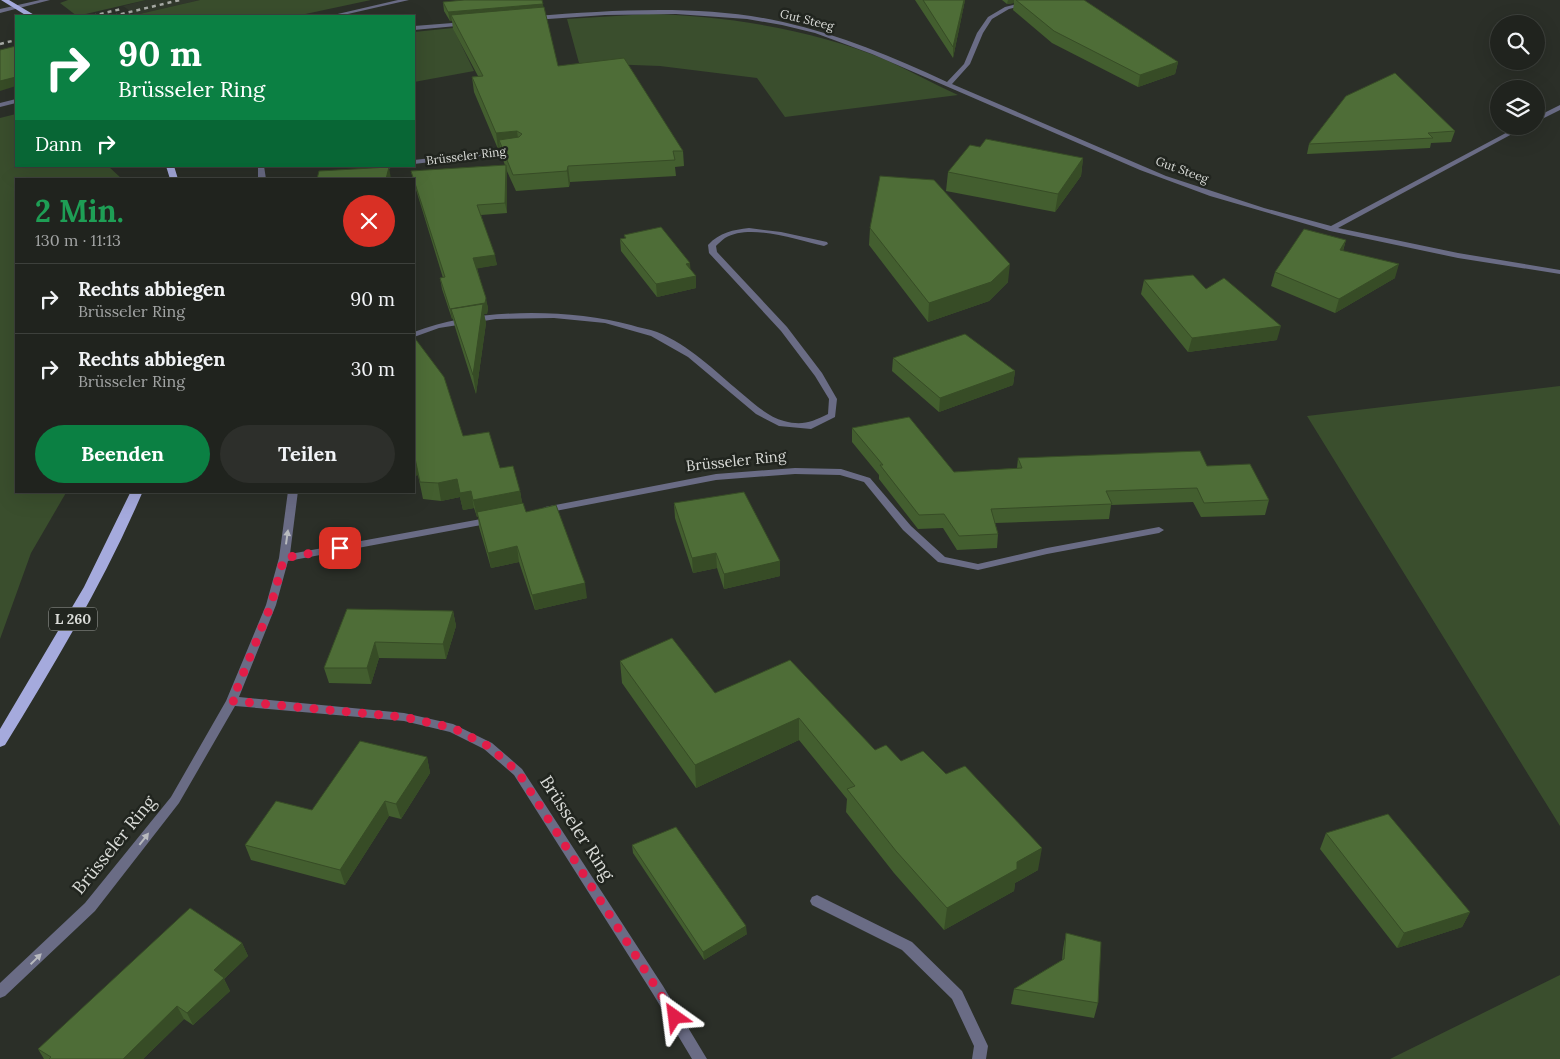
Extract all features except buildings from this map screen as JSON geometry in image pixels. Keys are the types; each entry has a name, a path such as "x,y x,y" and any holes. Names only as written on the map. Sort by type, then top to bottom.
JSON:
{"main road":[{"path":"4,0 30,15"},
{"name":"L 260","path":"0,741 62,640 122,526 136,493"}],"street":[{"path":"0,11 47,0"},
{"path":"337,15 406,0"},
{"path":"948,84 960,74 969,61 984,26 990,17 1018,4 1041,0"},
{"name":"Gut Steeg","path":"523,19 603,12 689,11 774,23 815,32 869,49 1163,176 1267,211 1330,229 1430,252 1560,272"},
{"path":"415,28 473,23"},
{"path":"0,105 15,100"},
{"path":"1545,115 1560,107"},
{"path":"1330,229 1507,135"},
{"name":"Brüsseler Ring","path":"415,162 519,150"},
{"path":"367,172 390,167"},
{"path":"415,335 437,326 496,317 554,316 605,321 654,334 683,351 759,412 782,424 811,426 832,415 833,399 819,375 784,329 713,253 712,245 716,240 733,232 750,231 766,232 824,244"},
{"name":"Brüsseler Ring","path":"531,513 716,477 795,472 841,472 867,480 907,528 942,560 978,567 1047,550 1158,530"},
{"name":"Brüsseler Ring","path":"0,992 96,900 175,800 232,701 271,605 284,558 293,493"},
{"path":"284,558 502,518"},
{"name":"Brüsseler Ring","path":"232,701 404,717 453,728 488,746 518,772 700,1059"},
{"path":"817,901 907,946 957,996 980,1046 979,1059"}],"shaded area":[{"path":"146,0 200,0 136,15 123,6"}],"green space":[{"path":"68,0 146,0 81,15 76,15 60,3"},
{"path":"200,0 371,0 301,15 135,15"},
{"path":"648,14 707,17 738,21 830,40 886,60 958,95 785,117 757,78 660,66 579,63 567,19"},
{"path":"453,28 474,71 415,82 415,32"},
{"path":"15,114 15,167 109,167 121,178 15,178 15,493 66,493 31,553 0,639 0,118"},
{"path":"1560,386 1560,826 1307,416"},
{"path":"1560,975 1560,1059 1390,1059"}],"railway":[{"path":"117,15 180,0"},
{"path":"96,15 121,9"},
{"path":"0,44 15,40"}],"route":[{"path":"340,548 284,558 271,605 232,701 404,717 453,728 488,746 518,772 675,1017"}]}
